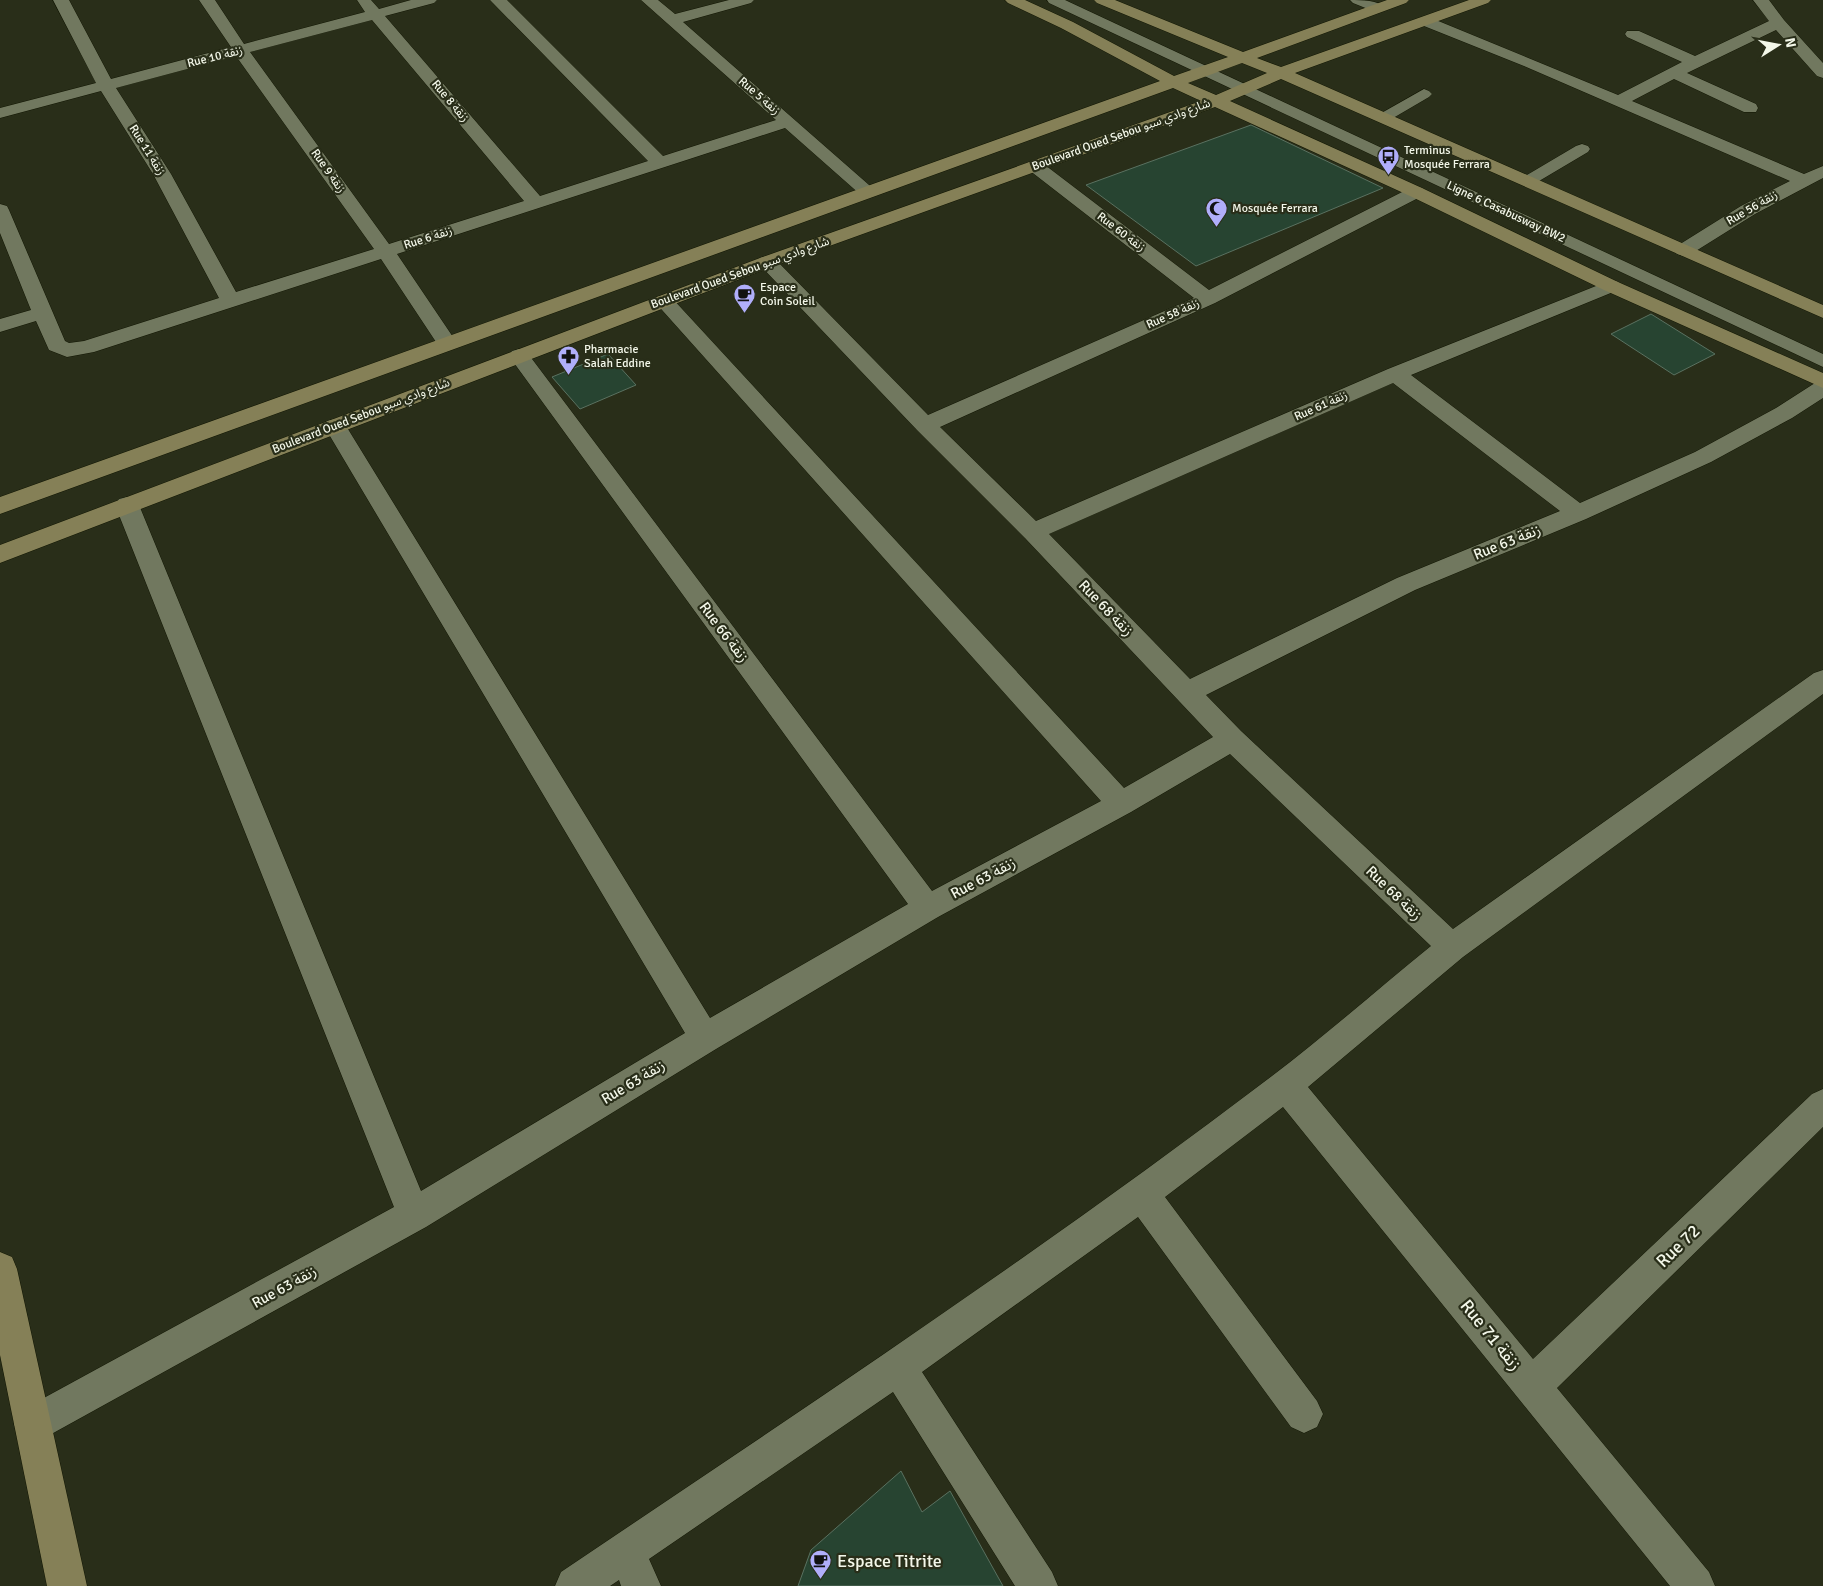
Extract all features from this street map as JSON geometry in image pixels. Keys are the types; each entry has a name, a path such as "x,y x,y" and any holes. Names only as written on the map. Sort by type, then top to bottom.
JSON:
{"street":[{"name":"Rue 11 زنقة","path":"61,0 105,84 162,174 230,301"},
{"name":"Rue 9 زنقة","path":"207,0 241,51 385,251 447,343"},
{"name":"Rue 8 زنقة","path":"363,0 536,203"},
{"name":"Rue 10 زنقة","path":"0,113 429,0"},
{"path":"498,0 660,163"},
{"name":"Rue 5 زنقة","path":"649,0 868,192"},
{"path":"672,20 746,0"},
{"path":"1013,0 1067,25 1173,82 1416,192 1611,286 1823,381"},
{"path":"1358,0 1378,8"},
{"path":"0,506 1401,0"},
{"name":"Boulevard Oued Sebou شارع وادي سبو","path":"0,554 767,262 1218,101 1281,73 1483,0"},
{"path":"1761,0 1778,23 1823,74"},
{"path":"1111,1 1281,73 1823,312"},
{"path":"1425,21 1803,180"},
{"path":"1619,101 1695,62 1778,23"},
{"path":"1633,34 1695,62"},
{"path":"1674,73 1750,108"},
{"name":"Rue 6 زنقة","path":"42,313 56,345 67,350 87,347 788,122"},
{"name":"Rue 60 زنقة","path":"1035,166 1208,299"},
{"name":"Rue 56 زنقة","path":"1684,250 1748,210 1823,171"},
{"name":"Rue 58 زنقة","path":"925,425 1208,299 1416,192"},
{"path":"0,210 42,313 0,326"},
{"name":"Rue 68 زنقة","path":"767,262 925,425 1033,532 1232,739 1452,947"},
{"name":"Rue 61 زنقة","path":"1033,532 1395,374 1611,286"},
{"path":"664,301 1121,804"},
{"name":"Rue 66 زنقة","path":"519,356 928,908"},
{"path":"1395,374 1578,513"},
{"name":"Rue 63 زنقة","path":"1188,692 1406,584 1578,513 1703,458 1784,413 1823,388"},
{"path":"335,426 705,1038"},
{"path":"0,493 28,495"},
{"path":"127,505 414,1215"},
{"path":"575,1586 898,1366 1142,1194 1286,1085 1452,947 1823,680"},
{"name":"Rue 63 زنقة","path":"33,1424 414,1215 705,1038 928,908 1121,804 1232,739"},
{"name":"Rue 71 زنقة","path":"1286,1085 1695,1586"},
{"name":"Rue 72","path":"1532,1386 1823,1105"},
{"path":"1142,1194 1304,1414"},
{"path":"2,1287 33,1424 66,1586"},
{"path":"898,1366 1038,1586"},
{"path":"626,1550 641,1586"}],"lane":[{"name":"Ligne 6 Casabusway BW2","path":"1054,0 1210,69 1823,349"},
{"name":"Ligne 6 Casabusway BW2","path":"1071,0 1210,69"},
{"name":"Ligne 6 Casabusway BW2","path":"1249,87 1823,360"},
{"path":"1383,118 1424,94"},
{"path":"1528,181 1582,149"}],"building":[{"name":"Mosquée Ferrara","path":"1251,125 1383,188 1196,266 1086,185"},
{"path":"1651,314 1715,354 1674,375 1611,334"},
{"path":"608,354 636,385 580,409 552,377"},
{"path":"901,1471 922,1512 950,1491 1003,1586 798,1586 811,1550"}],"place":[{"name":"Terminus Mosquée Ferrara","path":"1388,176"},
{"name":"Mosquée Ferrara","path":"1216,227"},
{"name":"Espace Coin Soleil","path":"744,313"},
{"name":"Pharmacie Salah Eddine","path":"568,375"},
{"name":"Espace Titrite","path":"821,1580"}]}
